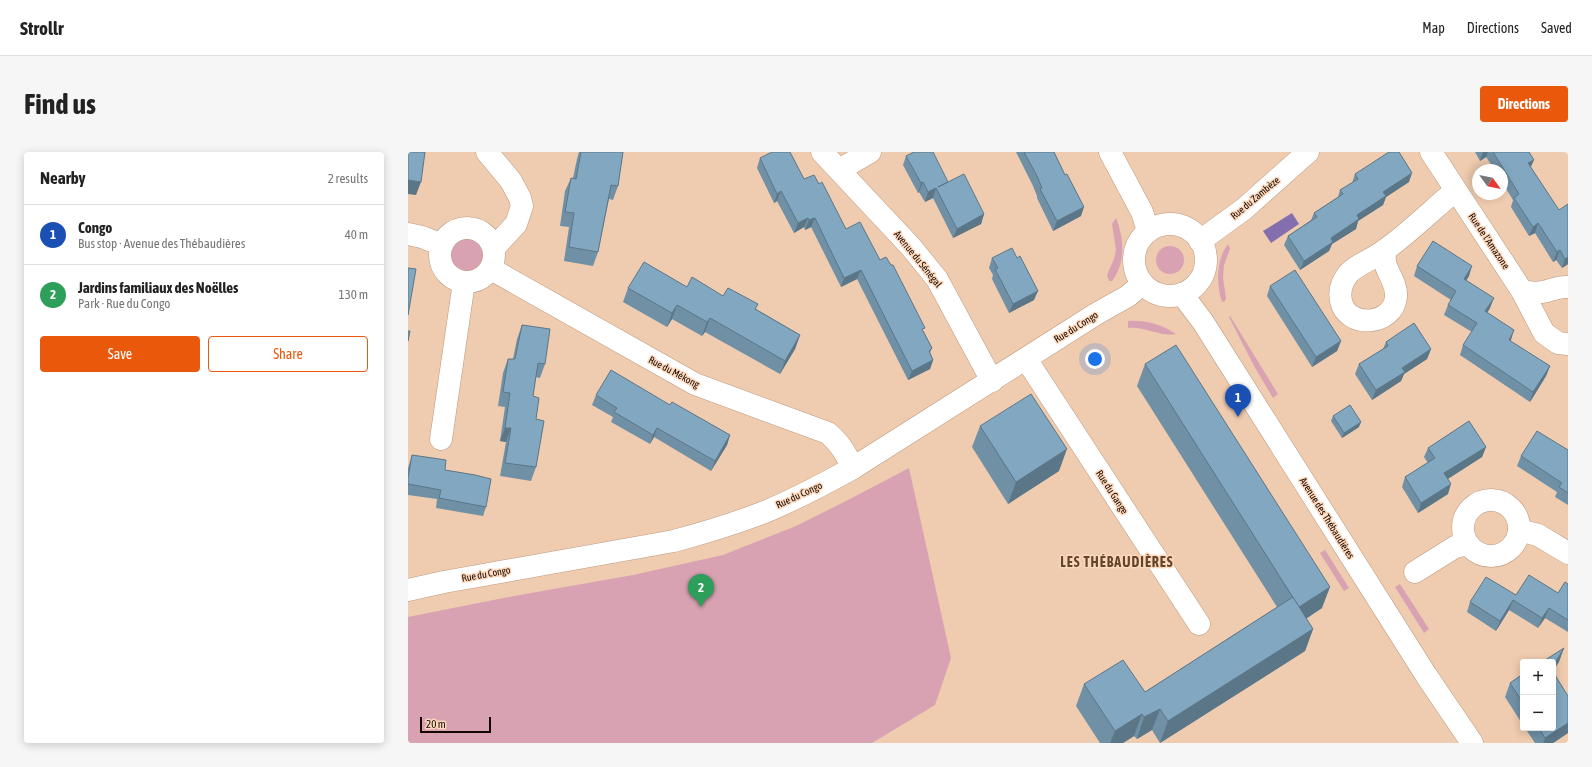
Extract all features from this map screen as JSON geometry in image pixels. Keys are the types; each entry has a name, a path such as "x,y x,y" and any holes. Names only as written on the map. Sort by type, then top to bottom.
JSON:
{"street":[{"path":"487,152 511,181 520,198 522,206 516,224 492,258 486,275 479,280 464,282 456,280 449,275 440,261 442,245 446,238 452,232 460,228 469,227 477,229 485,234 490,240 492,258"},
{"name":"Avenue du Sénégal","path":"822,152 911,247 937,279 992,381"},
{"path":"839,170 870,152"},
{"path":"1110,152 1142,212 1148,231"},
{"name":"Rue du Zambèze","path":"1200,241 1244,209 1308,152"},
{"name":"Rue de l'Amazone","path":"1431,152 1455,191 1522,291 1544,333 1558,343 1568,344"},
{"path":"1385,251 1455,191"},
{"path":"1164,224 1176,224 1192,231 1200,241 1206,258 1204,272 1197,284 1182,294 1174,296 1161,295 1152,292 1142,284 1134,269 1134,252 1140,240 1148,231 1164,224"},
{"path":"408,234 422,237 442,245"},
{"name":"Rue du Mékong","path":"492,258 695,384 828,433 840,443 853,468"},
{"path":"442,439 464,282"},
{"name":"Rue du Congo","path":"408,590 444,582 674,540 705,532 763,512 823,485 853,468 1096,314 1128,296 1142,284"},
{"path":"1522,291 1538,293 1553,288 1568,287"},
{"name":"Avenue des Thébaudières","path":"1182,294 1203,322 1422,668 1472,743"},
{"name":"Rue du Gange","path":"1026,359 1199,624"},
{"path":"1487,500 1500,502 1511,508 1516,514 1519,522 1519,530 1517,539 1513,546 1498,556 1490,557 1481,555 1473,550 1468,544 1464,535 1463,526 1465,517 1470,509 1478,503 1487,500"},
{"path":"1519,530 1538,535 1568,553"},
{"path":"1415,572 1455,547 1468,544"}],"shaded area":[{"path":"1292,213 1299,224 1271,243 1263,231"},
{"path":"1116,218 1121,234 1122,258 1117,274 1112,281 1109,281 1107,275 1116,250 1112,224"},
{"path":"467,237 479,242 484,254 479,266 467,271 455,266 450,254 455,242"},
{"path":"1228,244 1230,249 1224,265 1223,278 1226,298 1225,301 1222,302 1218,272 1221,257"},
{"path":"1170,246 1180,250 1184,260 1180,270 1170,274 1160,270 1156,260 1160,250"},
{"path":"1230,316 1278,394 1273,398 1254,366 1229,317"},
{"path":"1128,321 1153,323 1176,334 1170,335 1128,328"},
{"path":"909,468 951,658 935,705 872,743 408,743 408,617 633,575 723,555 796,526"},
{"path":"1325,550 1349,588 1344,591 1320,553"},
{"path":"1400,584 1429,629 1424,633 1395,587"}],"building":[{"path":"408,152 425,152 421,182 408,180"},
{"path":"581,152 623,152 618,186 611,185 598,252 569,247 574,213 565,212 571,178 576,179"},
{"path":"772,152 790,152 804,179 814,175 819,184 822,182 846,229 860,222 880,260 886,257 891,265 893,265 925,328 922,329 932,348 929,351 933,360 912,371 861,270 844,278 815,218 809,220 808,218 798,223 781,191 777,194 760,158"},
{"path":"914,152 933,152 948,182 964,174 984,214 957,229 936,188 928,192 923,182 921,183 906,156"},
{"path":"1024,152 1054,152 1065,175 1067,174 1084,207 1057,221 1040,189 1042,188 1037,176"},
{"path":"1389,152 1399,152 1412,173 1383,192 1386,196 1357,215 1359,219 1331,238 1333,242 1304,261 1288,236 1317,217 1314,213 1343,194 1340,190 1358,179 1355,174"},
{"path":"1493,152 1529,152 1534,160 1528,163 1559,210 1568,204 1568,257 1565,259 1560,250 1557,252 1538,223 1533,227 1514,198 1519,194 1508,176 1508,164 1500,164"},
{"path":"1433,241 1472,266 1464,279 1494,298 1485,311 1514,330 1509,340 1550,366 1533,392 1463,345 1477,323 1448,305 1456,291 1417,266"},
{"path":"1012,248 1017,258 1020,256 1038,291 1013,304 995,269 998,268 992,258"},
{"path":"644,262 687,287 692,277 723,296 728,288 758,304 755,309 800,335 785,361 710,318 707,322 677,305 672,313 628,288"},
{"path":"408,268 416,269 408,315"},
{"path":"1295,270 1341,341 1316,357 1270,286"},
{"path":"1414,323 1431,349 1402,368 1405,372 1376,390 1359,364 1388,346 1386,342"},
{"path":"522,325 550,329 545,364 538,363 533,396 539,398 536,419 544,421 536,467 505,463 511,428 505,428 510,393 503,392 508,359 515,359"},
{"path":"1176,345 1330,587 1299,607 1145,364"},
{"path":"611,370 670,405 672,402 730,435 715,461 657,428 653,435 614,412 617,408 596,395"},
{"path":"1031,394 1067,449 1016,482 980,426"},
{"path":"1350,405 1361,422 1344,433 1333,416"},
{"path":"1469,421 1486,447 1444,473 1451,484 1421,503 1405,477 1435,458 1428,448"},
{"path":"1537,431 1568,450 1568,493 1559,487 1562,483 1521,456"},
{"path":"412,455 446,460 445,470 491,479 486,507 439,498 441,490 408,484"},
{"path":"1529,575 1558,593 1565,582 1568,584 1568,620 1549,608 1542,618 1513,600 1500,621 1470,602 1486,577 1516,595"},
{"path":"1293,597 1313,629 1168,721 1160,709 1144,717 1142,714 1115,731 1084,684 1123,660 1145,692"},
{"path":"1564,648 1556,661 1556,659 1547,659"},
{"path":"1520,676 1520,698 1510,683"},
{"path":"1556,677 1568,696 1568,723 1556,731"},
{"path":"1541,731 1556,731 1545,738"}],"place":[{"name":"Congo","path":"1238,417"},
{"name":"Jardins familiaux des Noëlles","path":"701,607"}],"district":[{"name":"LES THÉBAUDIÈRES","path":"1117,562"}]}
